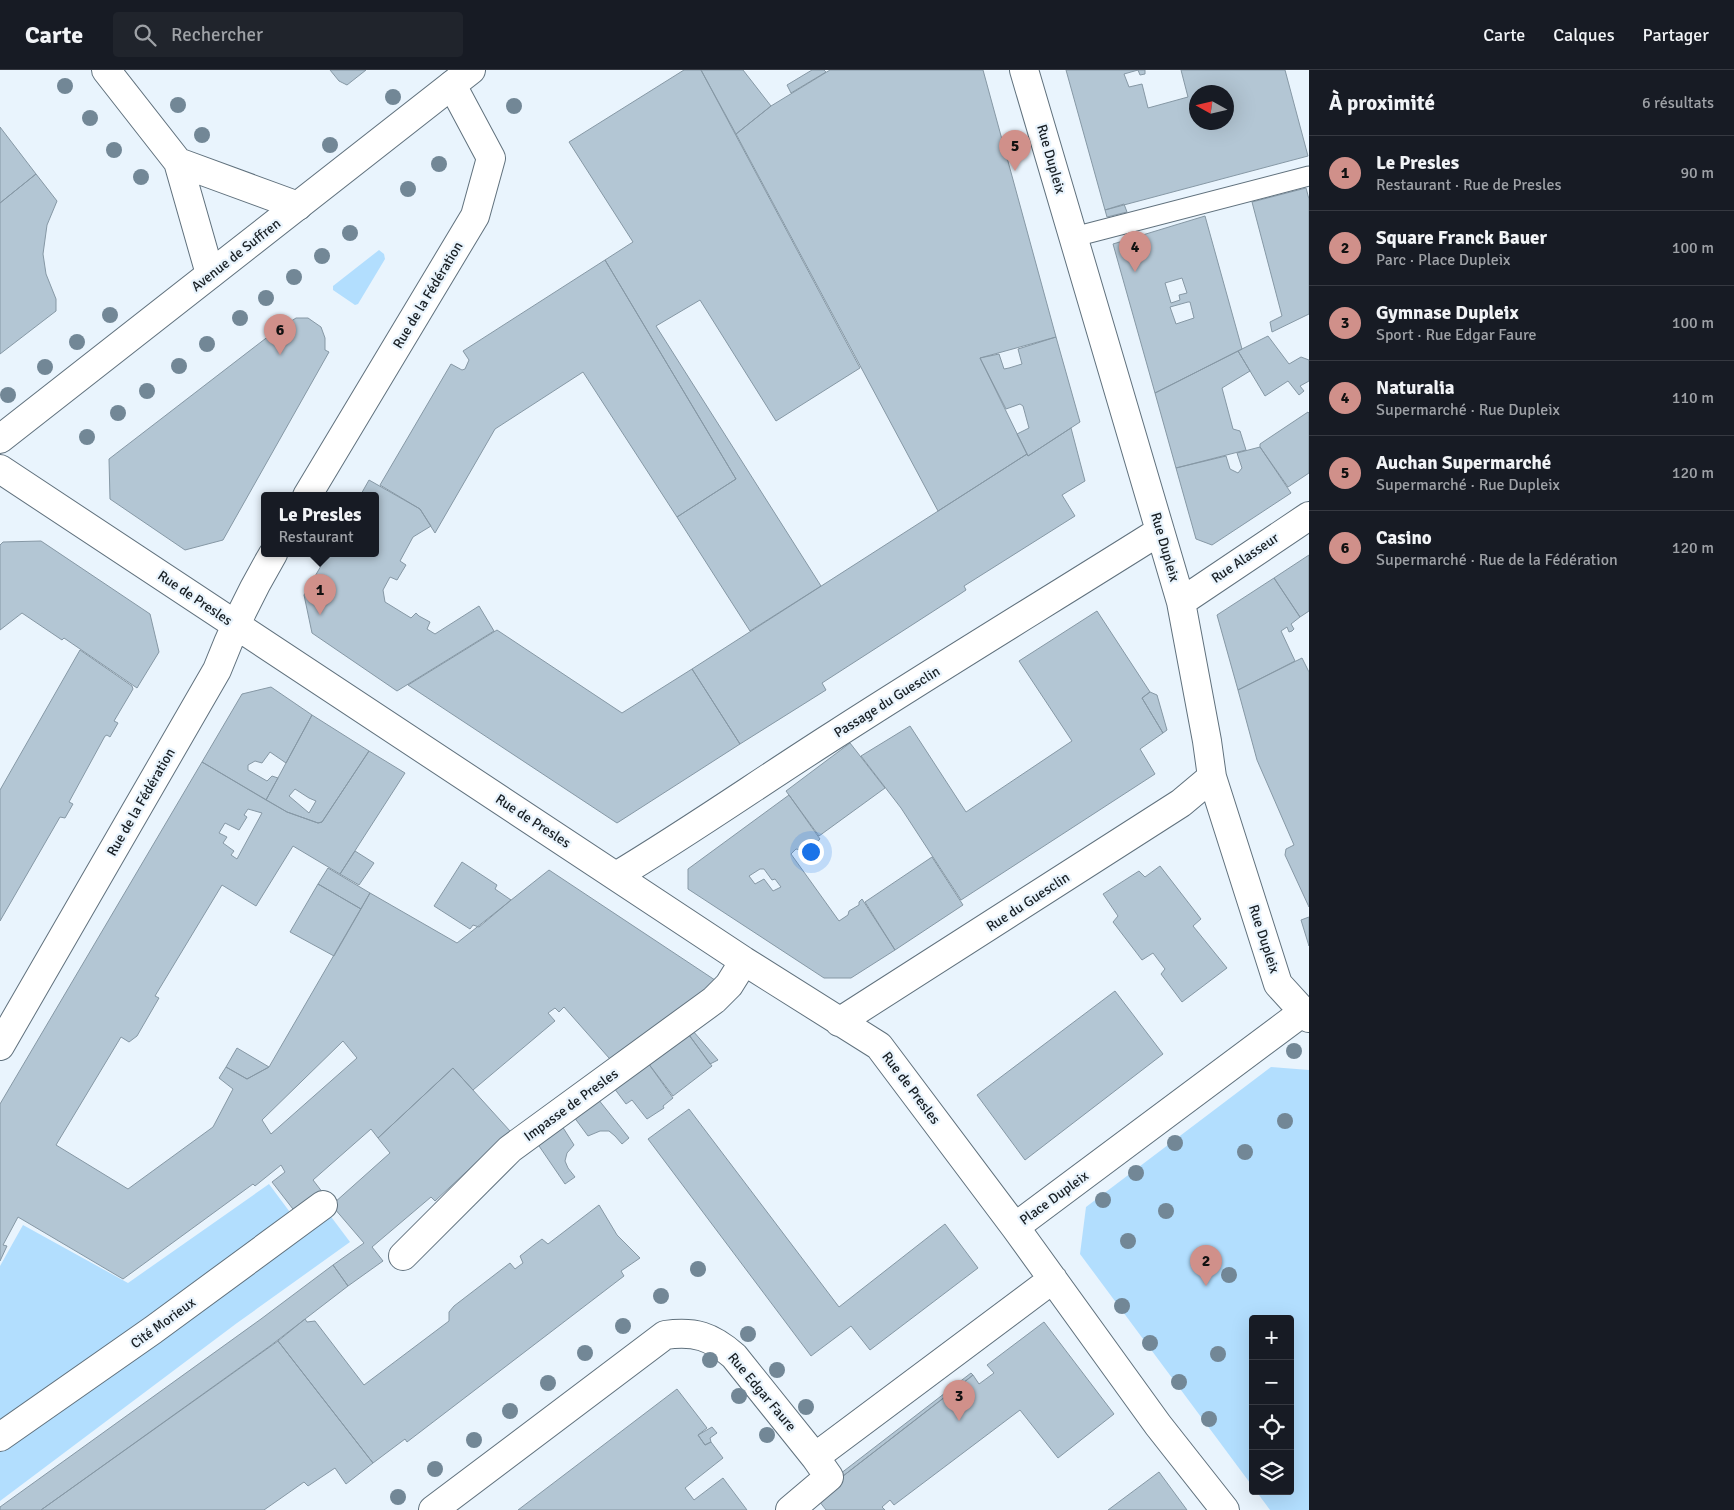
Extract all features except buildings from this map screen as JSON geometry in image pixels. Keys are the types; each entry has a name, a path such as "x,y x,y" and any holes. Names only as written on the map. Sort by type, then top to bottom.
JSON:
{"street":[{"path":"106,70 178,162 210,274"},
{"name":"Rue Dupleix","path":"1024,70 1181,602 1212,777 1278,984 1306,1015"},
{"name":"Avenue de Suffren","path":"0,439 461,78"},
{"name":"Rue de la Fédération","path":"309,492 475,216 491,158 461,78"},
{"path":"178,162 298,206"},
{"path":"190,204 222,178"},
{"name":"Rue de Presles","path":"0,469 744,961 879,1046 1016,1227"},
{"name":"Rue Alasseur","path":"1181,602 1309,516"},
{"name":"Passage du Guesclin","path":"616,876 668,845 760,782 857,720 1160,531"},
{"name":"Rue de la Fédération","path":"0,1046 217,670 235,624 253,587 271,557"},
{"name":"Rue du Guesclin","path":"839,1022 1181,803 1212,777"},
{"name":"Impasse de Presles","path":"403,1256 510,1149 714,1000 729,985 744,961"},
{"name":"Place Dupleix","path":"1225,1510 1158,1425 1016,1227 1306,1015"},
{"name":"Cité Morieux","path":"0,1437 153,1330 323,1205"},
{"path":"815,1457 1052,1279"},
{"name":"Rue Edgar Faure","path":"433,1510 665,1335 684,1332 705,1337 720,1344 734,1356 829,1477 790,1510"}],"lane":[{"path":"1074,237 1309,176"}],"shaded area":[{"path":"379,250 384,254 385,259 358,304 355,305 333,290 333,286"},
{"path":"1271,1067 1309,1070 1309,1510 1270,1510 1259,1495 1294,1495 1294,1315 1249,1315 1249,1482 1080,1254 1086,1207"},
{"path":"269,1184 295,1219 326,1210 350,1242 237,1323 0,1501 0,1266 23,1225 128,1283"}],"place":[{"name":"Auchan Supermarché","path":"1015,171"},
{"name":"Naturalia","path":"1135,272"},
{"name":"Casino","path":"280,355"},
{"name":"Le Presles","path":"320,615"},
{"name":"Square Franck Bauer","path":"1206,1286"},
{"name":"Gymnase Dupleix","path":"959,1421"}]}
